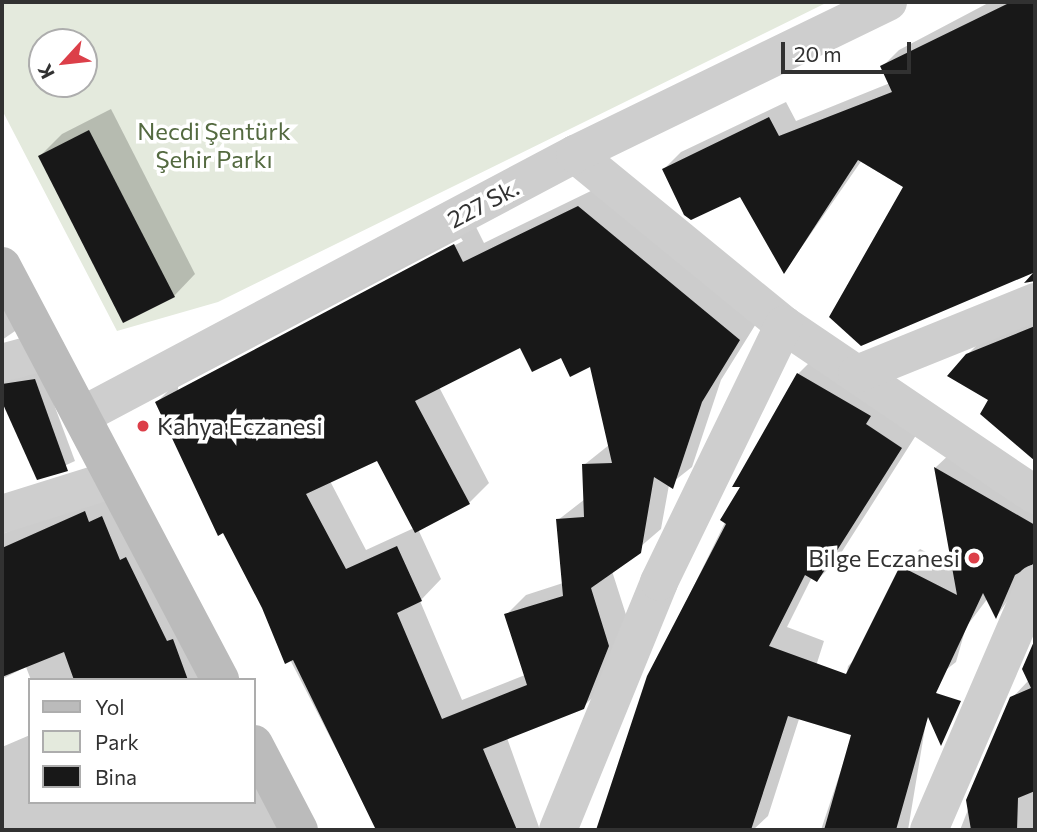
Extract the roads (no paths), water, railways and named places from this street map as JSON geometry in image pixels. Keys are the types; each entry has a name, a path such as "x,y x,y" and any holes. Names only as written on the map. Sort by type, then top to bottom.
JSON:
{"street":[{"name":"227 Sk.","path":"83,415 575,154 888,2"},
{"path":"575,154 784,325 1035,495"},
{"path":"2,266 83,415 114,480 219,678"},
{"path":"857,374 1035,302"},
{"path":"558,830 659,582 784,325"},
{"path":"2,363 46,351"},
{"path":"2,514 114,480"},
{"path":"929,830 1035,584"},
{"path":"256,748 299,830"}],"place":[{"name":"Kahya Eczanesi","path":"143,426"},
{"name":"Bilge Eczanesi","path":"974,558"}],"park label":[{"name":"Necdi Şentürk Şehir Parkı","path":"214,145"}]}
